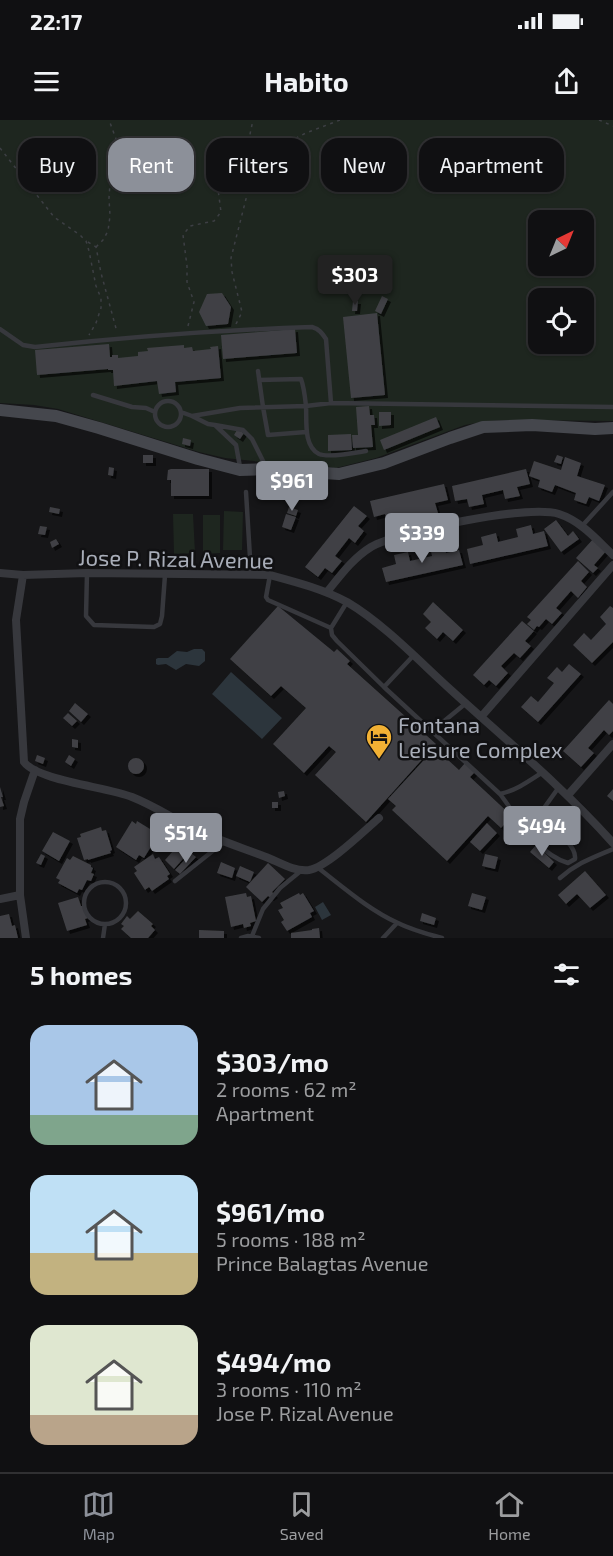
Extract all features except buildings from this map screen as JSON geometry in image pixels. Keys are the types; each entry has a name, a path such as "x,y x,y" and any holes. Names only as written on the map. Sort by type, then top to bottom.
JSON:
{"main road":[{"path":"0,410 56,416 240,470 266,469 339,474 384,463 483,427 532,425 613,428"}],"street":[{"path":"327,592 357,557 372,546 391,538 458,522 536,511 558,514 582,526 613,555"},
{"path":"481,717 613,566"},
{"name":"Jose P. Rizal Avenue","path":"0,573 23,575 87,573 270,575 327,592 347,602 388,632 465,704 559,786 613,843"},
{"path":"23,575 16,621 26,765 56,778 130,796 224,842 303,870 317,867 379,818"},
{"path":"568,795 613,744"},
{"path":"26,938 20,895 20,819 35,770"},
{"path":"0,899 20,895"}],"lane":[{"path":"0,329 23,345 35,347 186,333 312,327 322,333 326,339 331,403"},
{"path":"258,371 268,435 306,432"},
{"path":"259,380 301,379 306,406 306,432 312,448 317,453 326,455 366,451"},
{"path":"93,395 155,412"},
{"path":"169,401 175,402 181,412 180,420 168,427 161,425 155,412 162,402 169,401"},
{"path":"192,416 240,408 331,403 613,406"},
{"path":"181,412 208,424 243,430 252,439 266,469"},
{"path":"215,425 236,445 240,470"},
{"path":"246,492 251,574"},
{"path":"582,526 613,492"},
{"path":"87,573 86,616 93,625 154,627 160,624 162,616 165,575"},
{"path":"270,575 268,600 331,628"},
{"path":"347,602 331,628 337,641 500,794 534,839 556,859 571,862 576,853 572,846 539,815"},
{"path":"384,687 413,656"},
{"path":"432,731 465,704"},
{"path":"500,794 522,786 543,772"},
{"path":"519,819 539,815 559,786"},
{"path":"175,880 224,842"},
{"path":"560,878 581,862 613,849"},
{"path":"317,867 397,923 442,938"},
{"path":"252,936 263,909 280,888 303,870"},
{"path":"103,882 120,888 126,901 125,911 121,917 115,922 105,924 89,916 84,901 90,888 103,882"},
{"path":"383,938 397,923"},
{"path":"103,938 105,924"},
{"path":"241,938 252,936 259,938"}],"path":[{"path":"96,247 108,231 110,183 119,147 109,120"},
{"path":"186,333 194,302 187,282 183,235 190,226 214,221 221,212 214,159 223,151 239,147 249,138 253,120"},
{"path":"232,330 242,312 232,272 231,258 248,191 258,174 292,140 340,120"},
{"path":"599,120 613,126"},
{"path":"0,148 54,217 96,247 119,339"},
{"path":"86,241 101,298 101,308 88,337"}],"shaded area":[{"path":"0,120 613,120 613,421 487,421 465,425 376,458 336,468 225,458 58,409 0,403"},
{"path":"224,511 243,512 242,550 223,550"},
{"path":"173,514 193,514 195,553 174,554"},
{"path":"203,515 220,515 220,553 203,554"},
{"path":"202,649 205,652 205,661 199,666 186,664 176,670 166,664 156,664 158,658 168,658 177,651 187,652"},
{"path":"231,672 282,718 262,739 212,694"},
{"path":"323,902 331,915 322,920 315,907"}],"place":[{"name":"Fontana Leisure Complex","path":"379,760"}]}
